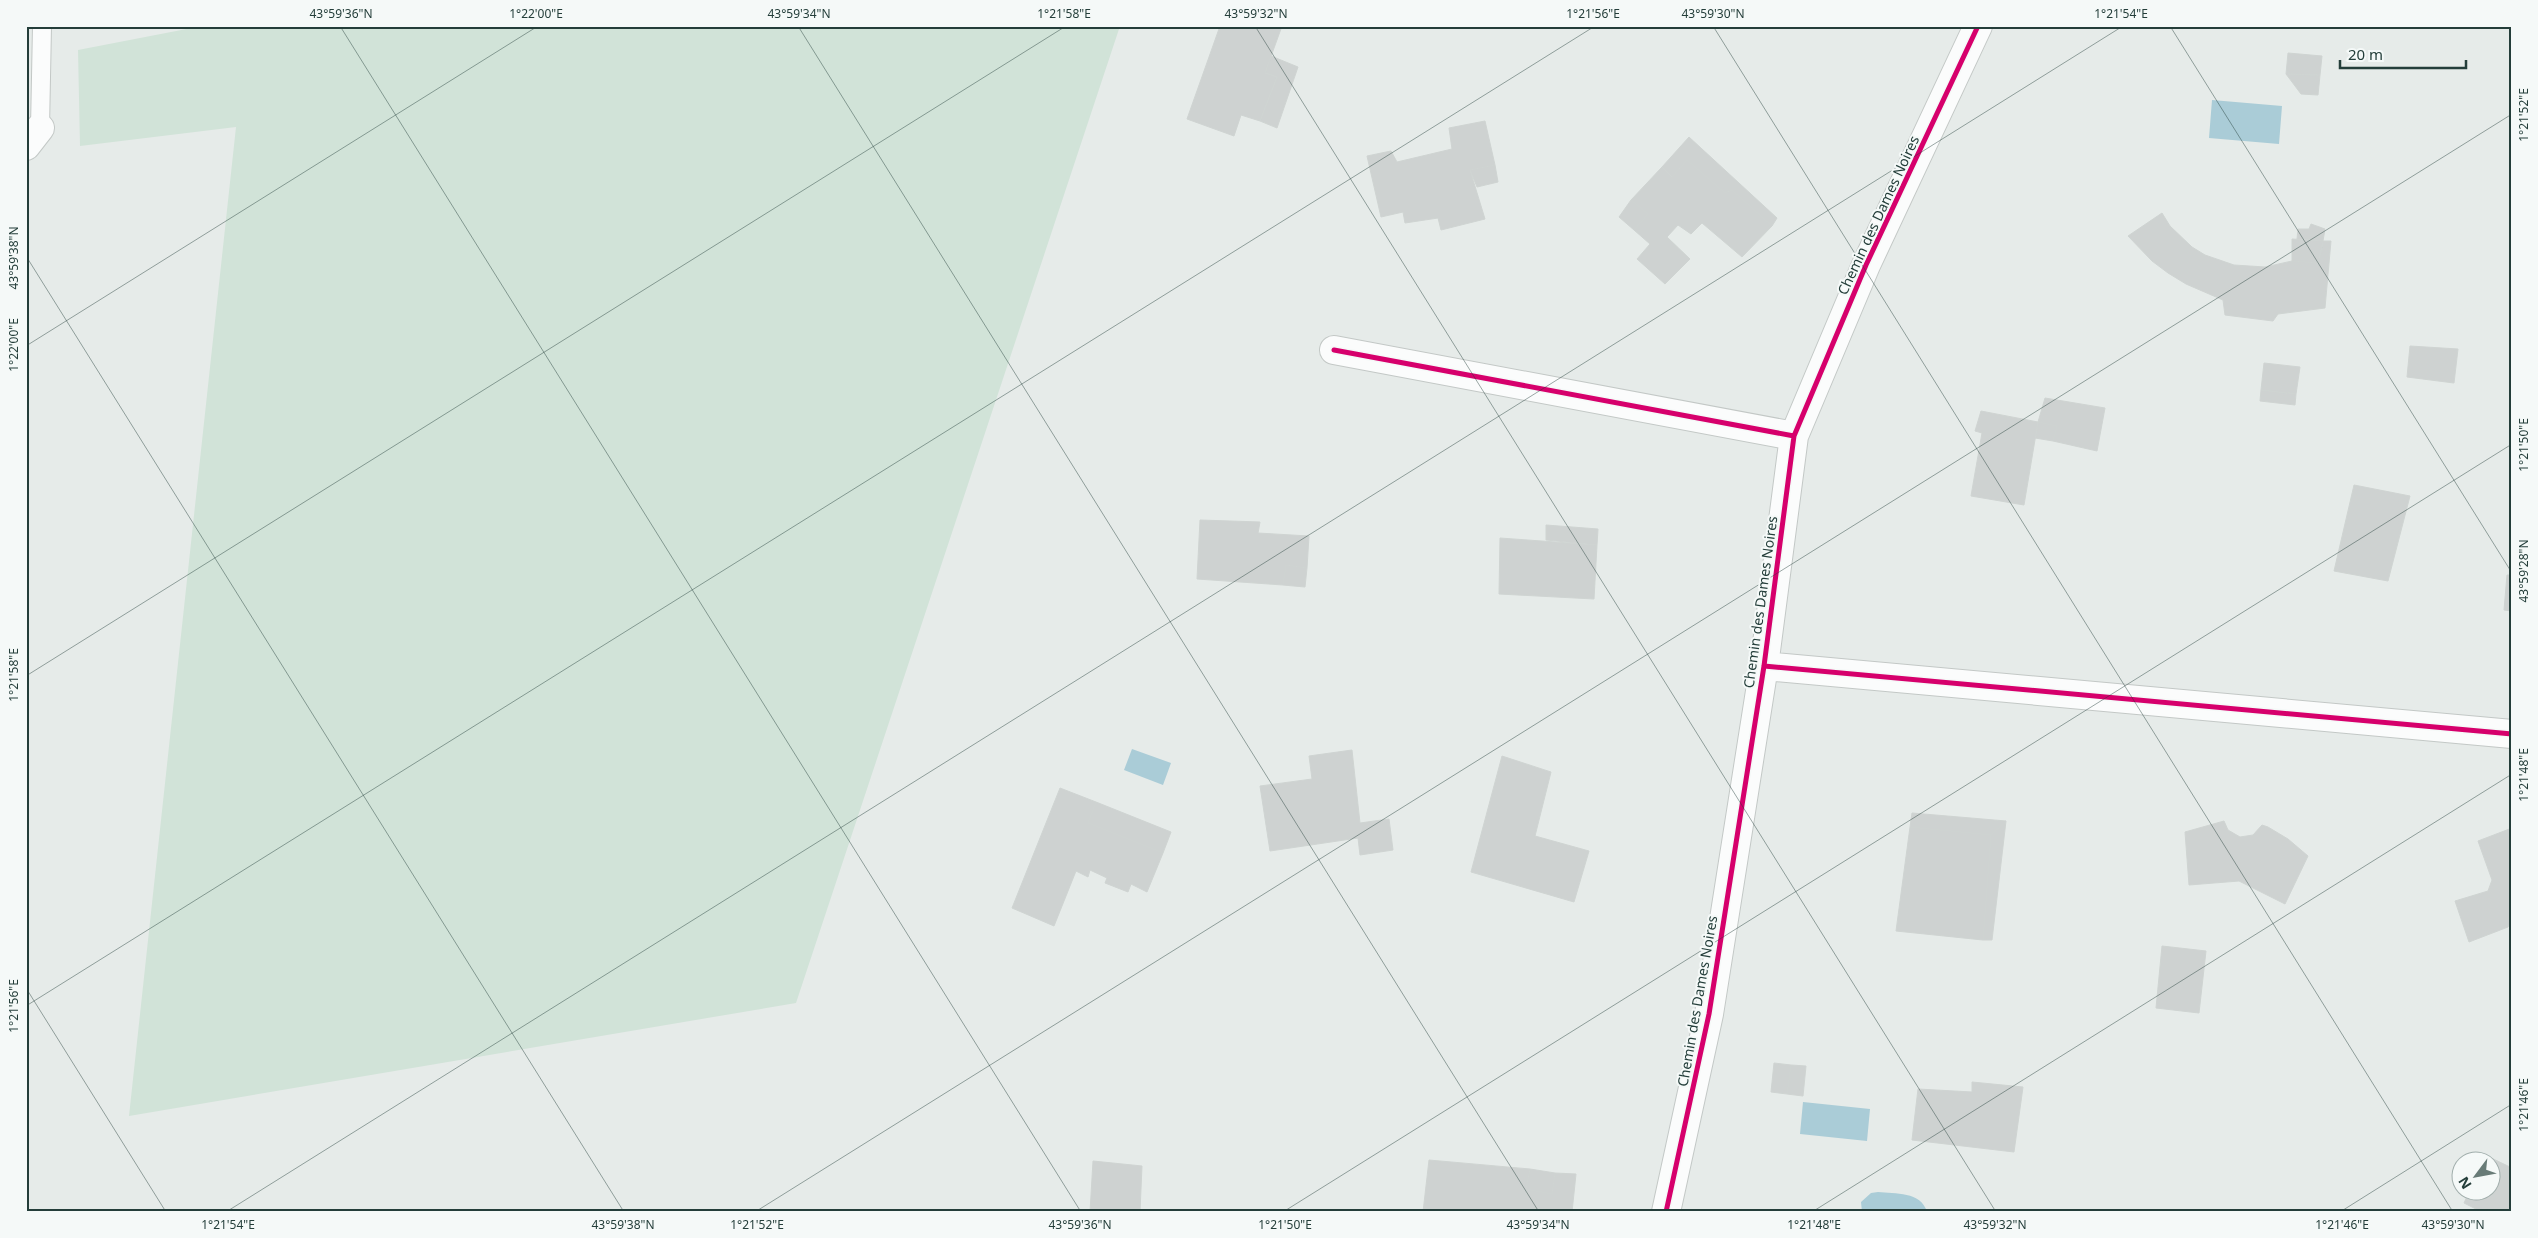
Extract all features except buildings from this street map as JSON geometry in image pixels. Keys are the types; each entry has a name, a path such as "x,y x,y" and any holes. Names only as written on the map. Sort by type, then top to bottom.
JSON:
{"street":[{"name":"Chemin des Dames Noires","path":"1666,1212 1709,1014 1764,666 1794,436 1866,265 1978,26"},
{"path":"1334,350 1794,436"},
{"path":"1764,666 2512,734"}],"lane":[{"path":"33,137 42,26"}],"green space":[{"path":"202,26 1120,26 796,1003 129,1116 236,127 80,146 78,50"}],"water":[{"path":"2212,100 2282,106 2279,144 2209,138"},
{"path":"1132,749 1171,763 1163,785 1124,770"},
{"path":"1803,1102 1870,1109 1867,1141 1800,1134"},
{"path":"1878,1192 1913,1197 1924,1205 1927,1212 1862,1212 1861,1202 1871,1193"}],"cycle path":[{"path":"1666,1212 1709,1014 1764,666 1794,436 1866,265 1978,26"},
{"path":"1334,350 1794,436"},
{"path":"1764,666 2512,734"}]}
